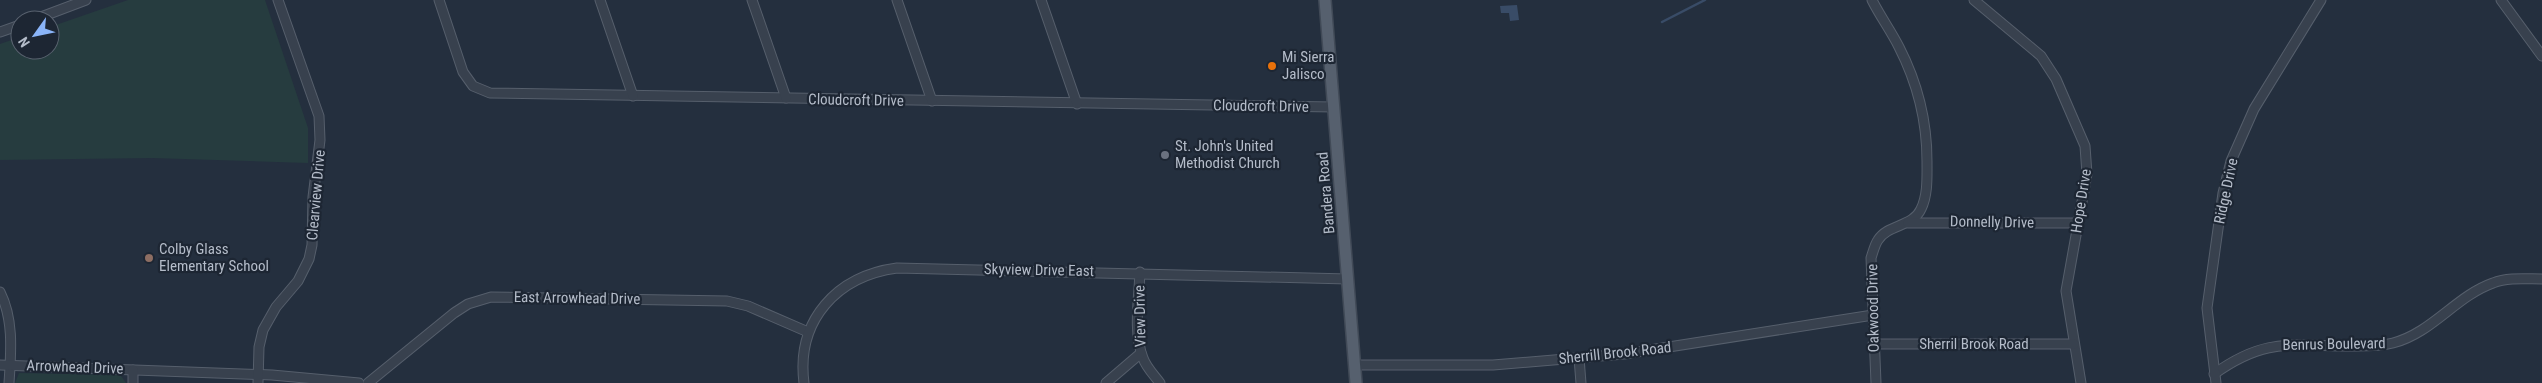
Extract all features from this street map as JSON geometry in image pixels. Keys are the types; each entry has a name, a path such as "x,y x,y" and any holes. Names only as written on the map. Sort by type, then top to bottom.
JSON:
{"main road":[{"name":"Bandera Road","path":"1325,0 1356,383"}],"street":[{"path":"60,10 86,0"},
{"name":"Clearview Drive","path":"258,378 259,347 263,330 276,307 298,281 309,259 312,245 313,197 320,140 319,116 278,0"},
{"name":"Cloudcroft Drive","path":"439,0 463,72 477,89 490,93 1334,107"},
{"path":"600,0 633,96"},
{"path":"752,0 786,98"},
{"path":"897,0 932,101"},
{"path":"1041,0 1077,104"},
{"name":"Oakwood Drive","path":"1872,0 1911,72 1924,120 1927,162 1924,200 1920,212 1906,223 1888,230 1877,240 1871,258 1876,383"},
{"name":"Hope Drive","path":"1974,0 2034,48 2056,78 2087,157 2088,174 2066,291 2081,383"},
{"name":"Ridge Drive","path":"2215,378 2207,308 2223,193 2230,161 2254,109 2321,0"},
{"path":"2501,0 2542,56"},
{"name":"Donnelly Drive","path":"1906,223 2078,224"},
{"name":"Skyview Drive East","path":"804,383 803,360 808,332 817,314 831,298 861,277 885,269 1140,272 1348,280"},
{"name":"View Drive","path":"1140,272 1138,307 1141,353 1146,365 1160,383"},
{"name":"Benrus Boulevard","path":"2215,378 2250,352 2273,346 2371,347 2394,343 2425,329 2474,292 2493,283 2513,279 2542,279"},
{"path":"0,292 9,319 9,383"},
{"name":"East Arrowhead Drive","path":"368,383 454,313 468,304 491,296 728,301 748,306 808,332"},
{"name":"Sherrill Brook Road","path":"1355,365 1493,365 1579,358 1655,350 1873,315"},
{"name":"Sherril Brook Road","path":"1873,344 2074,344"},
{"path":"1106,383 1141,353"},
{"path":"1579,358 1581,383"},
{"name":"Arrowhead Drive","path":"0,365 133,370 359,383"},
{"path":"133,370 133,383"}],"green space":[{"path":"128,0 265,0 308,128 308,163 152,158 0,160 0,44 10,40 10,60 60,60 60,24"},
{"path":"19,373 116,375 121,376 126,383 15,383"}],"water":[{"path":"1517,5 1519,20 1510,21 1509,13 1501,13 1500,6"}],"waterway":[{"path":"1662,22 1705,0"}],"place":[{"name":"Mi Sierra Jalisco","path":"1272,66"},
{"name":"St. John's United Methodist Church","path":"1165,155"},
{"name":"Colby Glass Elementary School","path":"149,258"}]}
